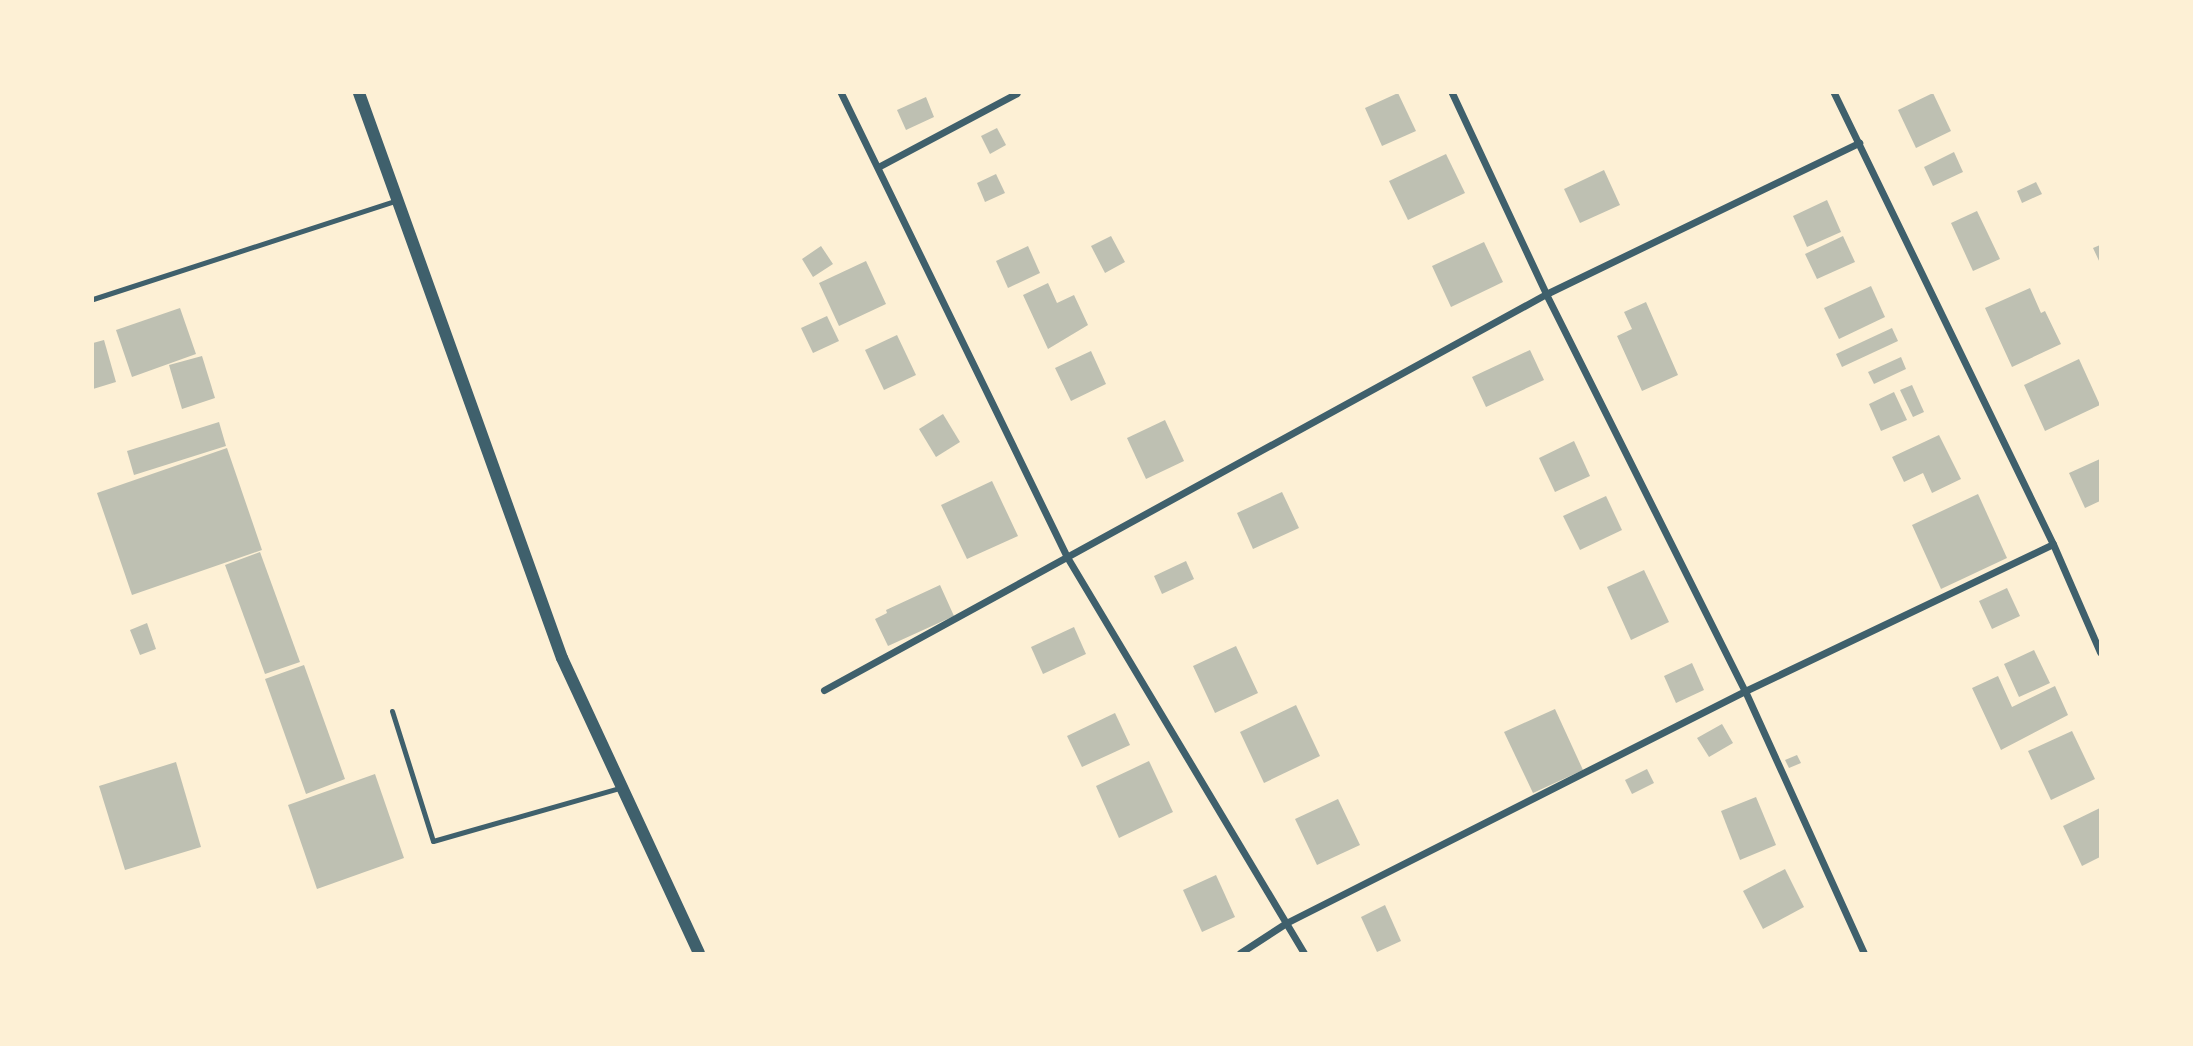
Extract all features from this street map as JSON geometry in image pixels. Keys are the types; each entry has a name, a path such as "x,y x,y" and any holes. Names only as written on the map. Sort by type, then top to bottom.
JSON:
{"street":[{"path":"359,93 562,658 699,953"},
{"path":"841,93 1067,557 1304,953"},
{"path":"878,167 1017,93"},
{"path":"1452,93 1546,294 1745,691 1864,953"},
{"path":"1834,93 2053,544 2100,652"},
{"path":"824,690 1546,294 1858,143"},
{"path":"1240,953 1286,923 1745,691 2053,544"}],"lane":[{"path":"93,299 397,200"},
{"path":"392,711 433,841 622,788"}],"building":[{"path":"1398,93 1416,131 1382,146 1365,108"},
{"path":"1933,93 1951,131 1916,148 1898,110"},
{"path":"926,97 934,117 906,130 897,110"},
{"path":"997,128 1006,145 990,154 981,136"},
{"path":"1954,152 1963,172 1933,186 1924,167"},
{"path":"1446,154 1465,193 1408,220 1389,181"},
{"path":"1604,170 1620,205 1580,223 1564,189"},
{"path":"996,174 1005,193 985,202 977,183"},
{"path":"2036,182 2042,194 2022,203 2017,191"},
{"path":"1827,200 1841,232 1807,247 1793,216"},
{"path":"1977,211 2000,259 1973,271 1951,223"},
{"path":"1111,236 1125,262 1105,273 1091,246"},
{"path":"1843,236 1855,262 1817,279 1805,254"},
{"path":"1484,242 1503,282 1451,307 1432,266"},
{"path":"2100,245 2100,263 2093,248"},
{"path":"821,246 833,264 813,277 802,259"},
{"path":"1028,246 1040,273 1008,288 996,261"},
{"path":"866,261 886,304 839,326 819,283"},
{"path":"1048,283 1057,303 1074,295 1088,325 1048,349 1023,295"},
{"path":"1871,286 1885,317 1839,339 1824,308"},
{"path":"2030,288 2041,313 2045,311 2061,344 2012,367 1985,308"},
{"path":"1646,302 1678,375 1642,391 1617,336 1632,329 1624,312"},
{"path":"180,308 196,354 132,377 116,330"},
{"path":"827,316 839,341 813,353 801,328"},
{"path":"1892,328 1898,341 1842,367 1836,354"},
{"path":"897,335 916,375 884,390 865,350"},
{"path":"104,340 116,382 93,389 93,343"},
{"path":"1530,350 1544,380 1486,407 1472,377"},
{"path":"1091,351 1106,384 1071,401 1055,368"},
{"path":"202,356 215,398 182,409 169,365"},
{"path":"1901,357 1906,369 1874,384 1868,372"},
{"path":"2079,359 2100,405 2045,431 2024,385"},
{"path":"1912,385 1924,412 1913,417 1900,390"},
{"path":"1894,392 1907,420 1881,431 1869,404"},
{"path":"943,414 960,442 936,457 919,429"},
{"path":"1165,420 1184,461 1146,479 1127,438"},
{"path":"219,422 226,446 134,475 127,451"},
{"path":"1939,435 1961,479 1932,493 1923,473 1904,482 1892,457"},
{"path":"1574,441 1590,476 1555,492 1539,458"},
{"path":"227,448 262,550 132,595 97,493"},
{"path":"2100,459 2100,501 2085,508 2069,473"},
{"path":"992,481 1018,536 967,559 941,505"},
{"path":"1282,492 1299,528 1253,549 1237,513"},
{"path":"1978,494 2007,558 1941,589 1912,525"},
{"path":"1606,496 1622,530 1580,550 1563,516"},
{"path":"260,552 300,662 265,674 225,565"},
{"path":"1186,561 1194,579 1162,594 1154,576"},
{"path":"1644,570 1669,622 1631,640 1607,587"},
{"path":"940,585 954,616 888,646 875,619 887,613 886,610"},
{"path":"2007,588 2020,616 1992,629 1979,601"},
{"path":"147,623 156,649 140,655 130,630"},
{"path":"1074,627 1086,654 1043,674 1031,647"},
{"path":"1236,646 1258,693 1215,713 1193,666"},
{"path":"2034,650 2050,683 2019,697 2004,664"},
{"path":"1692,663 1704,690 1676,703 1664,676"},
{"path":"304,665 345,779 306,794 265,679"},
{"path":"1998,676 2012,707 2055,686 2068,715 2001,750 1972,688"},
{"path":"1296,705 1320,756 1264,783 1240,732"},
{"path":"1555,709 1583,770 1533,793 1504,732"},
{"path":"1115,713 1130,745 1082,767 1067,736"},
{"path":"1722,724 1733,743 1709,757 1697,738"},
{"path":"2072,731 2095,779 2051,800 2028,751"},
{"path":"1797,755 1801,763 1789,768 1785,760"},
{"path":"1149,761 1173,812 1119,838 1096,786"},
{"path":"176,762 201,847 125,870 99,786"},
{"path":"1647,769 1654,783 1632,794 1625,780"},
{"path":"375,774 404,858 317,889 288,805"},
{"path":"1756,797 1776,845 1740,860 1721,811"},
{"path":"1338,799 1360,845 1317,865 1295,819"},
{"path":"2100,808 2100,857 2082,866 2063,826"},
{"path":"1785,869 1804,907 1763,929 1743,891"},
{"path":"1216,875 1235,917 1202,932 1183,890"},
{"path":"1385,905 1401,941 1377,952 1361,917"}]}
